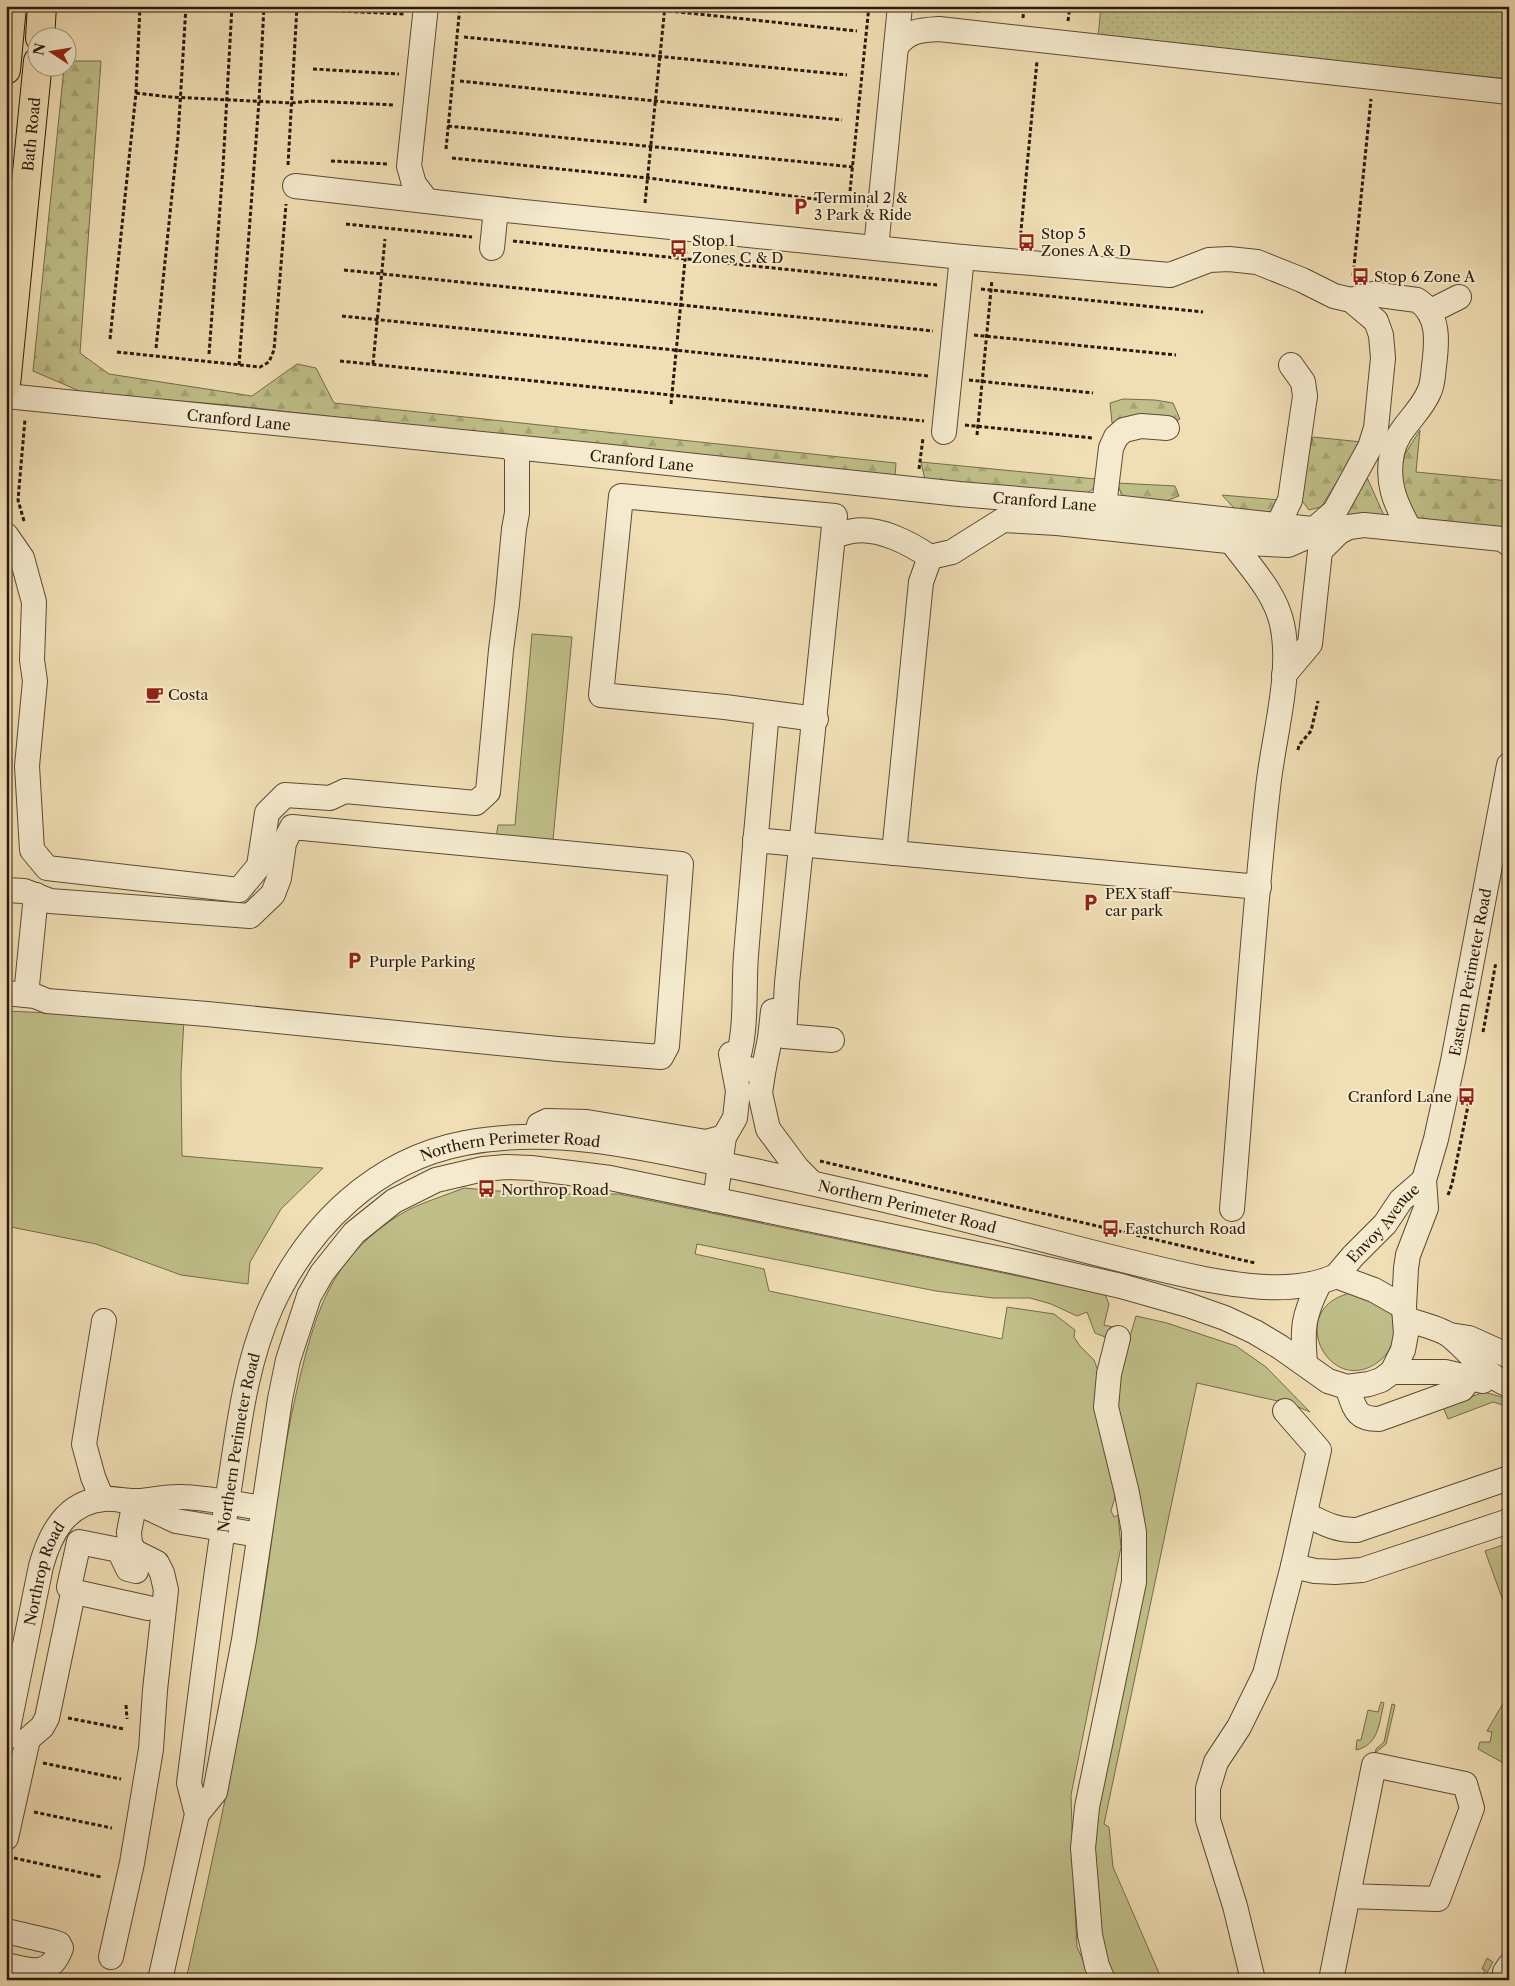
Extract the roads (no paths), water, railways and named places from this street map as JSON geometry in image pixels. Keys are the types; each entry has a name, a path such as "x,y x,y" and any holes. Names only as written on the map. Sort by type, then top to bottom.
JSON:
{"highway":[{"path":"6,70 12,6"},
{"path":"41,28 42,6"},
{"name":"Bath Road","path":"6,385 36,78"}],"street":[{"path":"876,248 900,6"},
{"path":"418,10 409,166 414,184 427,201"},
{"path":"896,47 902,39 914,31 938,29 1509,92"},
{"path":"295,186 496,209 962,257 1170,275 1209,260 1229,259 1257,262 1292,259 1302,280 1343,298 1376,321 1381,335 1383,358 1376,428 1370,447 1317,541 1310,644 1290,668"},
{"path":"493,244 496,209"},
{"path":"944,427 962,257"},
{"path":"1343,298 1372,294 1417,300 1424,304 1434,322 1437,347 1430,391 1422,405 1396,438 1390,463 1389,481 1391,492 1409,528"},
{"path":"1429,312 1459,297"},
{"path":"1278,525 1290,500 1305,396 1302,382 1291,365"},
{"name":"Cranford Lane","path":"6,396 872,483 959,494 1104,517 1278,525 1317,541"},
{"path":"1104,517 1111,448 1116,437 1124,430 1141,426 1167,428"},
{"path":"6,535 22,558 34,602 32,660 35,681 27,766 32,850 47,868 239,890 259,866 266,813 285,795 330,798 345,791 476,803 488,792 501,650 517,512 517,456 511,447"},
{"path":"816,719 725,707 601,695 621,496 835,516 816,719 787,983 784,1036 832,1040"},
{"path":"834,536 854,530 878,533 909,542 930,557 952,552 1003,520 1104,517 1231,541 1288,545 1304,538 1317,541 1350,527 1364,525 1409,528 1507,540"},
{"path":"1231,541 1276,602 1282,623 1290,668 1268,788 1232,1210"},
{"path":"894,853 921,582 930,557"},
{"path":"715,1200 724,1137 735,1118 738,1091 735,1068 730,1051 731,1033 744,981 766,722 769,713"},
{"name":"Eastern Perimeter Road","path":"1424,1180 1436,1139 1454,1061 1509,765"},
{"path":"292,828 681,864 667,1046 661,1057 558,1049 207,1014 47,1002 35,996 16,994 22,892 50,901 250,916 273,894 279,878 284,843 292,828"},
{"path":"755,840 1259,887"},
{"path":"787,983 774,995 770,1038 760,1093 768,1129 797,1168 812,1183"},
{"path":"735,1068 756,1070 763,1073"},
{"path":"517,1137 547,1121 586,1122 706,1142 724,1137"},
{"name":"Northern Perimeter Road","path":"197,1814 189,1783 222,1530 245,1390 260,1336 282,1285 296,1260 315,1234 357,1192 407,1161 464,1143 517,1137 563,1138 605,1142 660,1150 812,1183 936,1212 1204,1280 1257,1286 1294,1286 1328,1280"},
{"name":"Northern Perimeter Road","path":"160,1980 197,1814 215,1792 244,1640 262,1508 288,1360 310,1296 322,1273 337,1251 354,1233 394,1201 436,1180 483,1169 506,1167 532,1168 610,1178 1016,1262 1121,1286 1188,1305 1225,1318 1255,1332 1305,1363"},
{"name":"Envoy Avenue","path":"1328,1280 1386,1224 1401,1200 1424,1180"},
{"name":"Envoy Avenue","path":"1404,1313 1408,1255 1426,1208 1424,1180"},
{"path":"1504,1383 1472,1370 1392,1372 1375,1382 1348,1387 1328,1382 1305,1363 1303,1325 1308,1306 1328,1280 1374,1290 1404,1313 1448,1334 1469,1338 1509,1356"},
{"path":"1392,1372 1403,1350 1406,1334 1404,1313"},
{"path":"102,1499 93,1477 84,1444 104,1321"},
{"path":"1448,1334 1472,1370"},
{"path":"1104,1980 1090,1936 1083,1848 1087,1806 1134,1582 1134,1532 1106,1407 1109,1374 1118,1338"},
{"path":"1348,1387 1360,1416 1366,1419 1379,1419 1462,1389 1472,1370"},
{"path":"1252,1980 1235,1906 1208,1820 1208,1788 1216,1762 1239,1727 1266,1674 1319,1450 1285,1411"},
{"path":"1305,1514 1332,1528 1357,1530 1509,1478"},
{"name":"Northrop Road","path":"6,1738 41,1566 47,1543 60,1522 75,1509 86,1503 102,1499 135,1501 181,1497 262,1508"},
{"path":"111,1956 132,1863 150,1748 160,1631 166,1590 162,1573 157,1563 136,1552 130,1544 129,1532 135,1501"},
{"name":"Northrop Road","path":"135,1501 176,1521 259,1535"},
{"path":"1293,1566 1315,1571 1362,1570 1509,1521"},
{"path":"75,1594 68,1587 79,1542 119,1550 128,1569 136,1571"},
{"path":"9,1848 28,1740 42,1727 46,1718 72,1598 75,1594 80,1593 148,1608"},
{"path":"1331,1980 1374,1765 1465,1784 1472,1808 1438,1899 1348,1896"},
{"path":"6,1931 53,1942 59,1944 61,1948 49,1967 42,1971 6,1965"}],"place":[{"name":"Terminal 2 & 3 Park & Ride","path":"800,206"},
{"name":"Stop 5 Zones A & D","path":"1027,242"},
{"name":"Stop 1 Zones C & D","path":"678,249"},
{"name":"Stop 6 Zone A","path":"1360,276"},
{"name":"Costa","path":"154,694"},
{"name":"PEX staff car park","path":"1091,902"},
{"name":"Purple Parking","path":"355,961"},
{"name":"Cranford Lane","path":"1466,1096"},
{"name":"Northrop Road","path":"487,1189"},
{"name":"Eastchurch Road","path":"1111,1228"}]}
